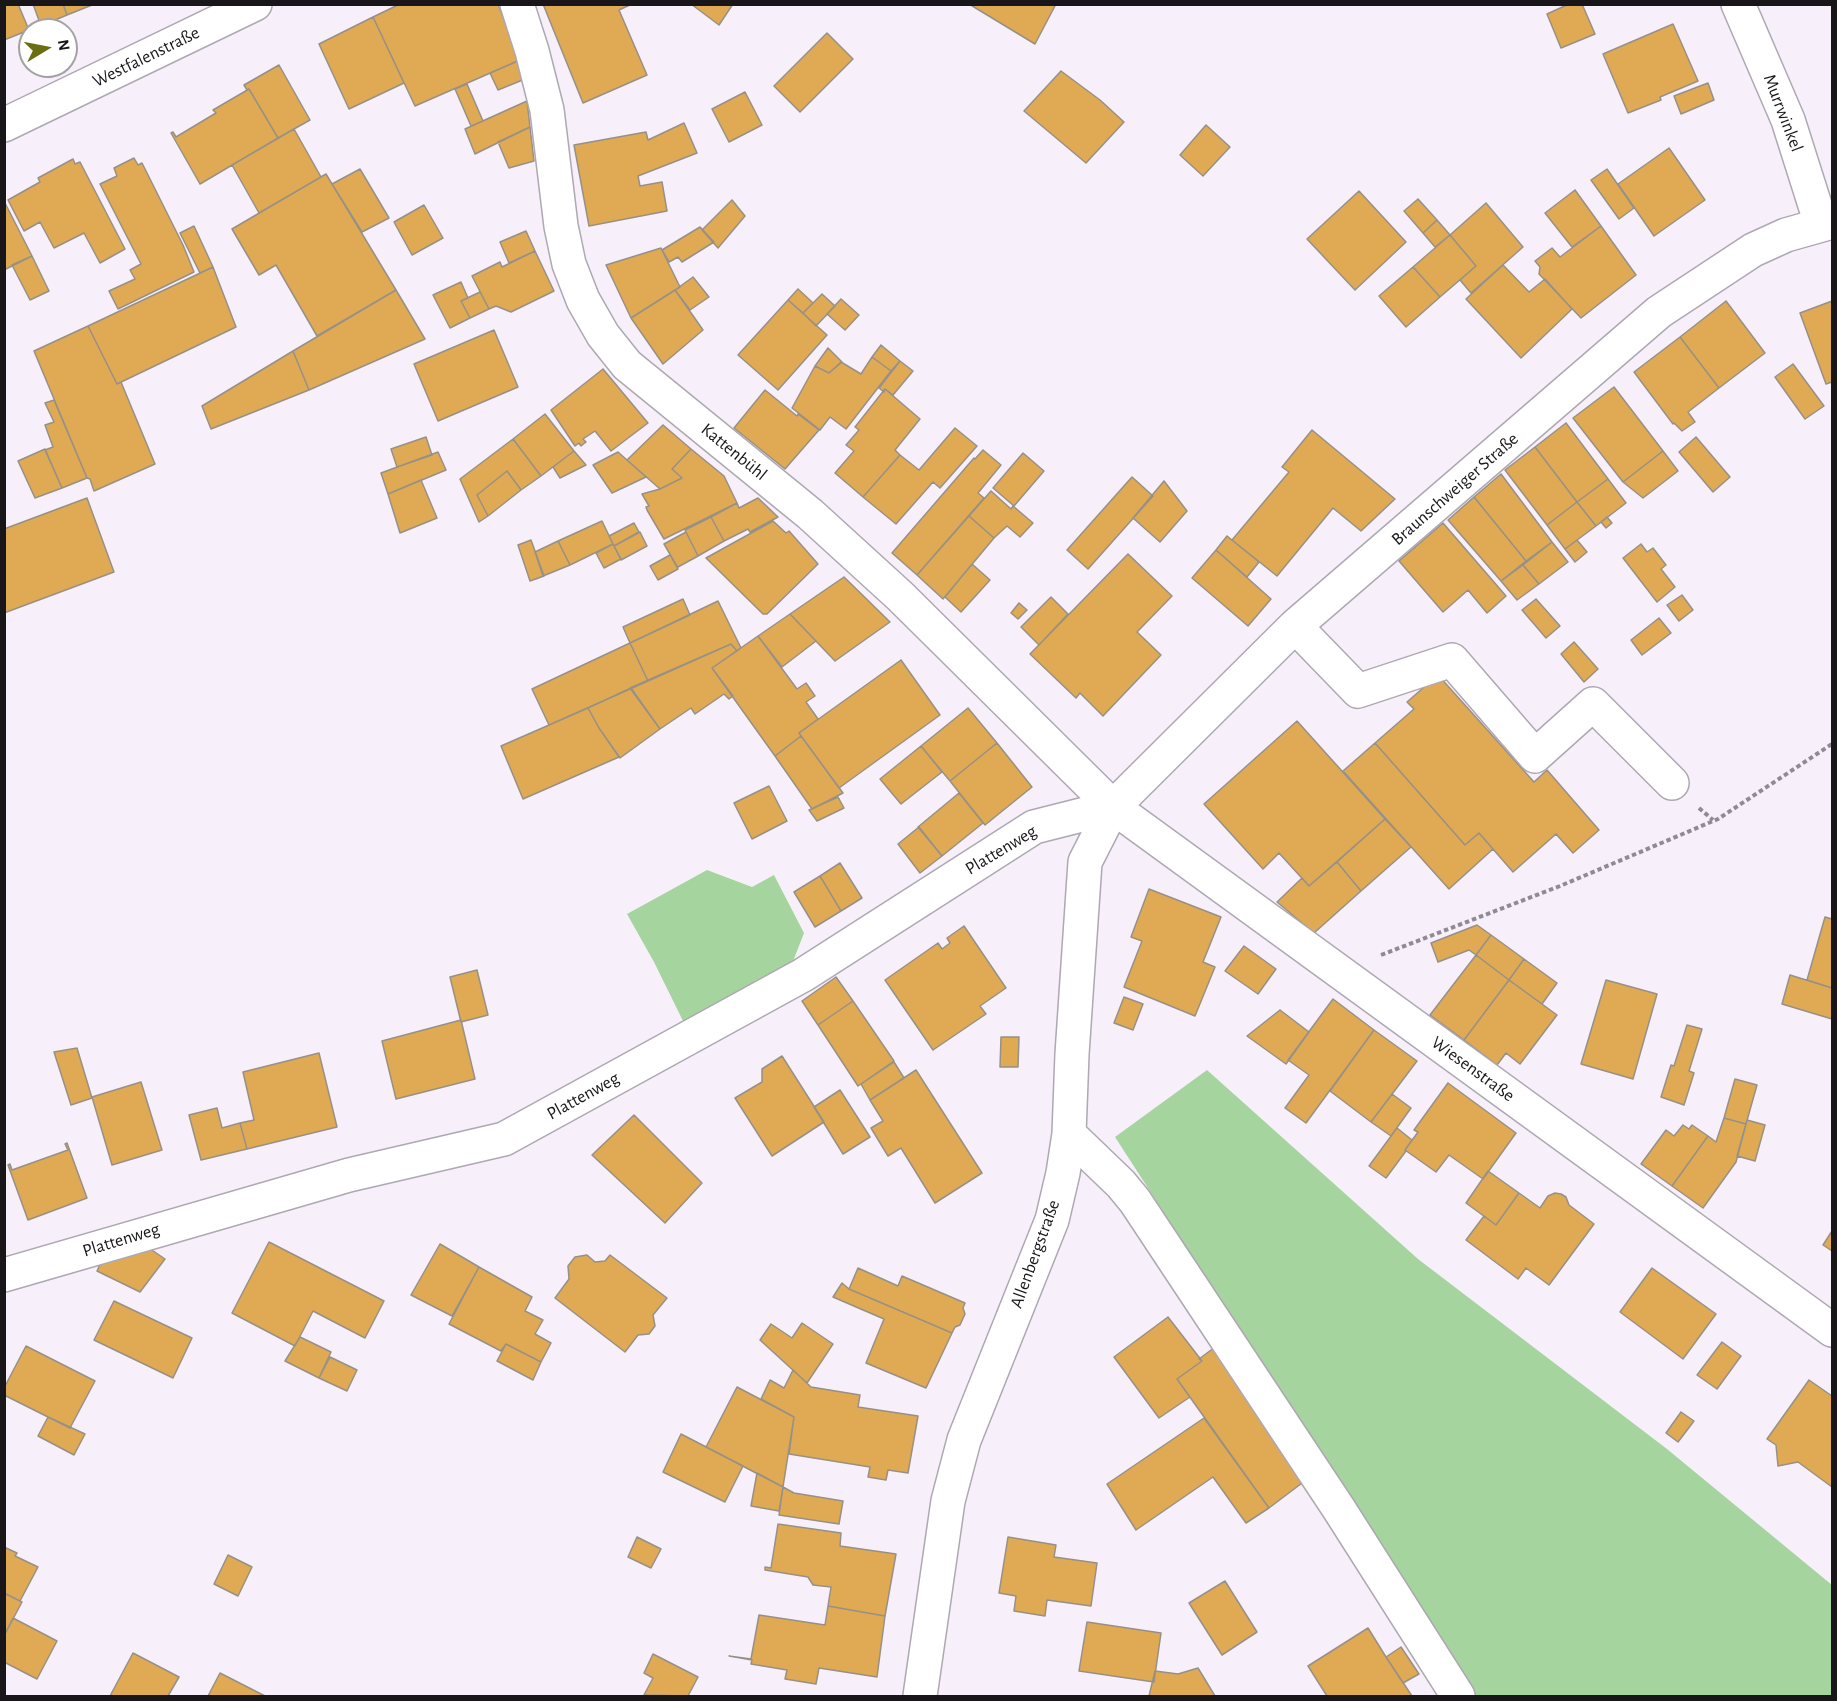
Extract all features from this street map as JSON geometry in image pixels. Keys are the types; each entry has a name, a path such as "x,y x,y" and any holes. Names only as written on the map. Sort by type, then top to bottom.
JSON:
{"street":[{"name":"Westfalenstraße","path":"4,125 255,4"},
{"name":"Kattenbühl","path":"517,4 547,110 561,226 569,264 583,300 603,334 627,365 810,514 900,596 1113,807"},
{"name":"Murrwinkel","path":"1738,4 1788,120 1827,223"},
{"name":"Braunschweiger Straße","path":"1113,807 1295,626 1659,312 1753,250 1786,235 1827,223"},
{"path":"1295,626 1358,691 1452,660 1535,756 1593,704 1672,783"},
{"name":"Wiesenstraße","path":"1113,807 1833,1330"},
{"name":"Allenbergstraße","path":"920,1696 948,1501 964,1440 1052,1220 1063,1173 1069,1134 1084,861 1113,807"},
{"name":"Plattenweg","path":"4,1275 350,1175 504,1139 803,975 1034,827 1113,807"},
{"path":"1069,1134 1121,1184 1134,1201 1339,1509 1458,1696"}],"path":[{"path":"1339,972 1560,886 1718,819 1833,744"}],"green space":[{"path":"707,870 752,887 774,875 804,933 792,964 696,1019 683,1021 627,914"},
{"path":"1207,1070 1418,1259 1667,1449 1832,1585 1832,1696 1476,1696 1115,1137"}],"building":[{"path":"4,4 18,4 24,18 18,18 18,34 4,40"},
{"path":"33,4 63,4 67,15 60,18 38,18"},
{"path":"63,4 92,4 92,5 67,15"},
{"path":"400,4 498,4 520,60 415,106 373,17"},
{"path":"543,4 632,4 619,10 647,75 583,103"},
{"path":"691,4 733,4 719,25"},
{"path":"969,4 1056,4 1035,44"},
{"path":"1569,4 1582,4 1595,34 1561,48 1547,14"},
{"path":"373,17 404,83 349,109 319,44"},
{"path":"1673,24 1698,81 1660,97 1661,100 1628,113 1603,54"},
{"path":"827,33 853,59 800,112 774,86"},
{"path":"520,60 525,79 498,90 490,73"},
{"path":"279,65 310,120 278,138 249,89 247,90 244,85"},
{"path":"1061,71 1100,100 1124,122 1086,163 1024,111"},
{"path":"1708,83 1714,100 1681,114 1674,96"},
{"path":"467,84 483,121 471,126 455,89"},
{"path":"249,89 278,138 200,184 171,133 173,132 176,137 216,113 213,110"},
{"path":"745,92 762,125 729,142 712,109"},
{"path":"527,101 530,127 475,154 465,129"},
{"path":"684,123 697,153 638,176 640,186 662,182 667,211 589,226 574,145 646,132 648,140"},
{"path":"1206,125 1230,147 1203,176 1180,155"},
{"path":"530,127 534,161 509,168 498,142"},
{"path":"294,129 321,177 259,213 232,165"},
{"path":"1669,148 1705,200 1654,236 1618,184"},
{"path":"134,158 138,165 142,163 194,272 118,309 109,291 135,279 130,270 141,264 100,184 117,176 114,168"},
{"path":"73,159 75,164 80,162 125,249 100,263 84,233 54,248 40,222 24,231 8,200 40,182 38,178"},
{"path":"360,169 389,218 362,232 332,184"},
{"path":"1607,169 1634,208 1619,219 1591,180"},
{"path":"326,174 396,290 317,336 276,265 259,275 232,229"},
{"path":"1575,190 1601,226 1572,247 1545,213"},
{"path":"1359,191 1406,242 1355,290 1307,239"},
{"path":"1418,199 1437,220 1423,233 1404,211"},
{"path":"732,200 745,216 718,248 702,230"},
{"path":"4,201 32,256 4,270"},
{"path":"1486,203 1523,247 1471,293 1460,280 1476,266 1450,235"},
{"path":"424,205 443,238 412,255 394,222"},
{"path":"1437,220 1450,235 1435,247 1423,233"},
{"path":"194,226 213,267 200,273 180,233"},
{"path":"1601,226 1636,275 1581,318 1539,274 1540,267 1535,261 1552,248 1560,257"},
{"path":"700,227 714,242 682,262 678,257 669,262 662,250"},
{"path":"526,231 535,251 509,263 500,242"},
{"path":"1450,235 1476,266 1440,297 1413,267"},
{"path":"661,248 680,287 631,318 606,265"},
{"path":"535,251 554,291 511,312 496,306 489,309 472,276 500,262 502,267"},
{"path":"32,256 49,291 30,300 12,265"},
{"path":"1503,265 1529,292 1545,279 1572,309 1521,358 1466,299"},
{"path":"213,267 236,327 117,384 88,326"},
{"path":"1413,267 1440,297 1406,327 1379,296"},
{"path":"693,277 709,297 690,310 675,290"},
{"path":"461,282 468,298 461,301 470,318 450,328 433,295"},
{"path":"798,289 813,303 803,313 788,300"},
{"path":"396,290 425,339 309,390 293,351"},
{"path":"675,290 703,330 663,364 631,318"},
{"path":"480,292 489,309 470,318 461,301"},
{"path":"822,294 835,306 816,326 803,313"},
{"path":"841,299 859,315 845,330 827,314"},
{"path":"788,300 827,335 778,390 738,355"},
{"path":"1726,301 1765,353 1719,388 1680,337"},
{"path":"1832,301 1832,382 1826,384 1800,313"},
{"path":"88,326 117,384 121,382 155,464 94,491 34,351"},
{"path":"494,330 518,387 438,421 414,364"},
{"path":"1680,337 1719,388 1688,412 1695,422 1682,431 1673,424 1634,372"},
{"path":"881,345 900,361 891,371 872,357"},
{"path":"828,348 842,362 829,373 815,366"},
{"path":"293,351 309,390 211,429 202,406"},
{"path":"872,357 891,371 846,429 830,417 820,430 792,408 815,366 829,373 841,362 861,374"},
{"path":"900,361 913,371 893,395 885,389 884,392 879,388"},
{"path":"1793,364 1824,406 1805,419 1775,377"},
{"path":"603,369 648,423 611,451 595,431 583,439 586,442 581,446 579,443 575,446 551,410"},
{"path":"1614,387 1663,451 1623,482 1573,418"},
{"path":"885,389 920,419 895,450 900,455 863,497 835,473 854,451 846,445 859,430 855,427"},
{"path":"765,390 797,416 798,414 819,430 785,469 734,428"},
{"path":"54,400 87,478 62,488 45,450 53,447 45,425 54,422 45,403"},
{"path":"545,414 574,451 541,476 513,439"},
{"path":"1566,423 1608,479 1577,502 1535,447"},
{"path":"663,425 691,449 672,469 682,478 660,489 627,460"},
{"path":"955,428 977,446 940,488 933,482 896,524 863,497 900,455 919,470"},
{"path":"1312,430 1395,499 1361,531 1333,508 1277,576 1232,540 1289,472 1282,467"},
{"path":"426,437 432,455 397,467 391,449"},
{"path":"1696,437 1730,477 1713,492 1679,452"},
{"path":"513,439 541,476 521,490 507,471 477,495 488,516 479,522 460,479"},
{"path":"1535,447 1577,502 1547,525 1505,470"},
{"path":"45,449 62,488 35,498 18,461"},
{"path":"691,449 724,476 737,503 664,539 647,510 646,507 649,506 642,494 660,489 682,478 672,469"},
{"path":"983,450 1001,465 978,493 984,498 917,575 892,553"},
{"path":"574,451 586,465 560,478 553,467"},
{"path":"1663,451 1678,471 1643,498 1623,482"},
{"path":"438,452 446,470 388,494 381,473"},
{"path":"618,452 646,477 612,493 593,465"},
{"path":"1023,453 1044,471 1014,506 993,488"},
{"path":"507,471 521,490 488,516 477,495"},
{"path":"1501,474 1552,542 1526,561 1474,497"},
{"path":"1132,477 1153,496 1088,569 1067,550"},
{"path":"1608,479 1626,503 1596,526 1577,502"},
{"path":"421,480 437,518 400,533 388,494"},
{"path":"1164,481 1187,511 1160,542 1133,518"},
{"path":"991,491 1011,509 1013,506 1033,523 1020,537 1007,526 994,538 969,516"},
{"path":"1474,497 1526,561 1501,581 1448,520"},
{"path":"87,498 114,572 4,613 4,529"},
{"path":"758,498 778,517 750,532 748,529 724,541 711,517 737,503 739,508"},
{"path":"1577,502 1596,526 1565,549 1547,525"},
{"path":"969,516 994,538 943,599 917,575"},
{"path":"711,517 724,541 698,556 685,530"},
{"path":"1607,517 1612,523 1606,528 1601,522"},
{"path":"602,521 613,544 570,565 558,541"},
{"path":"773,521 786,533 789,531 818,564 767,614 763,614 706,558"},
{"path":"634,523 639,532 614,546 609,536"},
{"path":"1443,523 1506,596 1487,613 1468,590 1443,612 1399,561"},
{"path":"640,532 647,546 621,560 614,546"},
{"path":"686,532 698,556 678,568 664,544"},
{"path":"1227,536 1259,562 1247,577 1216,550"},
{"path":"531,540 544,576 530,581 518,545"},
{"path":"1577,540 1587,552 1575,562 1565,549"},
{"path":"558,541 570,565 543,576 535,552"},
{"path":"1552,542 1568,562 1539,584 1523,565"},
{"path":"613,544 621,559 604,568 596,553"},
{"path":"1641,544 1647,552 1653,548 1666,565 1661,569 1675,587 1657,602 1623,558"},
{"path":"1216,550 1271,599 1248,626 1192,578"},
{"path":"1128,554 1172,596 1137,632 1161,655 1103,716 1080,693 1076,698 1030,654"},
{"path":"670,555 678,569 658,580 650,566"},
{"path":"972,564 990,580 961,612 945,597"},
{"path":"1523,565 1539,584 1517,600 1501,581"},
{"path":"844,577 890,622 835,661 790,614"},
{"path":"1682,595 1693,610 1679,621 1667,605"},
{"path":"1051,597 1068,614 1039,645 1021,627"},
{"path":"683,599 690,615 630,643 623,627"},
{"path":"1536,599 1560,626 1546,638 1522,610"},
{"path":"718,601 741,648 737,651 731,644 648,681 630,643"},
{"path":"1019,603 1027,610 1018,619 1011,613"},
{"path":"790,614 816,641 782,667 758,636"},
{"path":"1659,618 1671,633 1642,655 1631,640"},
{"path":"758,636 797,689 806,683 815,696 806,702 818,719 775,756 712,668"},
{"path":"1574,642 1598,669 1584,682 1561,654"},
{"path":"630,643 648,681 549,725 532,689"},
{"path":"731,644 737,651 712,668 733,696 729,699 724,694 695,714 691,708 660,729 630,688"},
{"path":"901,660 940,715 839,788 799,733"},
{"path":"1438,675 1534,782 1547,770 1599,830 1573,853 1556,834 1513,872 1479,833 1465,845 1375,743 1414,709 1407,702"},
{"path":"631,688 660,729 620,758 588,708"},
{"path":"588,708 619,757 523,799 501,746"},
{"path":"968,708 997,743 950,781 921,746"},
{"path":"1297,721 1385,819 1309,886 1279,853 1263,869 1204,804"},
{"path":"801,736 843,793 812,809 775,756"},
{"path":"997,743 1032,787 985,825 950,781"},
{"path":"1375,743 1465,845 1479,833 1493,849 1449,889 1343,771"},
{"path":"921,746 942,772 901,804 880,779"},
{"path":"769,786 787,821 752,839 734,803"},
{"path":"959,793 983,823 942,856 918,827"},
{"path":"838,797 844,808 817,821 809,810"},
{"path":"1385,819 1411,847 1361,891 1337,862"},
{"path":"919,827 942,856 920,873 898,844"},
{"path":"1337,862 1361,891 1314,933 1277,902 1302,878 1309,886"},
{"path":"840,863 862,898 841,911 820,876"},
{"path":"820,876 841,911 815,927 794,892"},
{"path":"1149,889 1221,917 1203,962 1215,967 1195,1016 1124,987 1142,941 1131,937"},
{"path":"1825,917 1832,919 1832,988 1807,980"},
{"path":"1477,925 1491,935 1476,955 1469,950 1438,962 1431,943"},
{"path":"964,926 1006,988 980,1006 986,1014 933,1050 885,980 938,943 942,949 950,943 947,938"},
{"path":"1491,935 1524,959 1509,980 1476,955"},
{"path":"1244,946 1276,969 1258,994 1225,971"},
{"path":"1476,955 1509,980 1464,1040 1430,1015"},
{"path":"1524,959 1557,983 1542,1004 1509,980"},
{"path":"477,970 488,1015 461,1022 450,977"},
{"path":"1790,975 1832,988 1832,1019 1782,1004"},
{"path":"836,977 853,1001 818,1025 802,1001"},
{"path":"1509,980 1557,1015 1520,1064 1506,1053 1497,1065 1464,1040"},
{"path":"1606,980 1657,994 1633,1079 1581,1064"},
{"path":"1124,997 1143,1004 1133,1030 1114,1023"},
{"path":"1333,999 1374,1030 1306,1123 1285,1108 1309,1075 1288,1060"},
{"path":"853,1001 894,1061 858,1086 818,1025"},
{"path":"1280,1010 1309,1032 1286,1064 1247,1036"},
{"path":"461,1020 475,1079 396,1099 382,1041"},
{"path":"1687,1025 1702,1029 1689,1071 1694,1073 1684,1105 1661,1097"},
{"path":"1374,1030 1417,1061 1371,1122 1330,1091"},
{"path":"1001,1037 1019,1037 1018,1067 1000,1067"},
{"path":"77,1048 92,1098 71,1105 54,1052"},
{"path":"319,1053 337,1127 247,1149 240,1123 254,1120 243,1072"},
{"path":"782,1056 824,1122 772,1156 735,1098 762,1082 762,1069"},
{"path":"894,1062 904,1078 870,1100 861,1084"},
{"path":"916,1070 982,1173 935,1203 901,1148 888,1156 871,1128 883,1121 870,1100"},
{"path":"1735,1079 1757,1085 1746,1124 1724,1118"},
{"path":"141,1082 162,1150 112,1165 92,1097"},
{"path":"1448,1083 1516,1133 1483,1179 1449,1155 1436,1172 1405,1150 1418,1132 1414,1130"},
{"path":"840,1090 870,1137 843,1154 814,1107"},
{"path":"1392,1094 1411,1108 1391,1136 1371,1122"},
{"path":"217,1108 222,1128 240,1123 247,1149 201,1160 189,1115"},
{"path":"634,1115 702,1183 665,1223 592,1155"},
{"path":"1724,1118 1746,1124 1736,1162 1703,1208 1672,1186 1708,1136 1716,1142"},
{"path":"1747,1120 1765,1125 1755,1161 1737,1156"},
{"path":"1683,1125 1689,1129 1692,1125 1708,1136 1672,1186 1641,1164 1666,1130 1674,1136"},
{"path":"1397,1128 1412,1140 1386,1178 1369,1166"},
{"path":"67,1143 87,1198 28,1220 8,1165 10,1164 12,1170 68,1150 65,1144"},
{"path":"1488,1171 1519,1193 1496,1225 1466,1203"},
{"path":"1519,1193 1540,1208 1548,1196 1555,1193 1561,1194 1566,1197 1569,1205 1594,1224 1549,1285 1526,1268 1518,1279 1466,1240 1484,1216 1496,1225"},
{"path":"1832,1231 1832,1251 1823,1245"},
{"path":"269,1242 384,1301 365,1338 313,1311 295,1346 232,1313"},
{"path":"440,1244 479,1267 452,1316 411,1295"},
{"path":"146,1246 165,1259 140,1292 97,1271 102,1260"},
{"path":"587,1255 595,1262 605,1261 610,1255 667,1298 653,1315 655,1326 649,1334 638,1335 625,1352 555,1298 569,1279 568,1266 575,1257"},
{"path":"479,1267 532,1297 525,1311 543,1320 535,1334 551,1343 541,1362 506,1344 501,1351 449,1324"},
{"path":"858,1268 898,1286 902,1276 965,1303 963,1308 965,1314 960,1325 955,1327 952,1333 849,1289"},
{"path":"1652,1268 1716,1314 1683,1359 1620,1312"},
{"path":"842,1283 849,1289 952,1333 926,1388 866,1363 884,1319 833,1297"},
{"path":"114,1301 192,1338 173,1378 94,1340"},
{"path":"1168,1317 1202,1361 1177,1379 1190,1397 1159,1418 1114,1357"},
{"path":"802,1323 833,1344 807,1383 760,1340 771,1324 792,1338"},
{"path":"300,1337 331,1352 319,1378 285,1361"},
{"path":"1722,1342 1741,1356 1717,1389 1697,1375"},
{"path":"506,1344 541,1362 533,1380 497,1361"},
{"path":"1219,1344 1310,1477 1269,1508 1177,1379 1202,1361 1199,1359"},
{"path":"26,1346 95,1381 70,1428 4,1395 4,1388"},
{"path":"330,1357 357,1370 347,1391 319,1378"},
{"path":"793,1370 811,1387 860,1395 858,1407 918,1416 908,1473 888,1470 886,1480 868,1477 870,1467 789,1454 794,1417 761,1399 770,1380 784,1388"},
{"path":"1809,1380 1832,1396 1832,1487 1798,1462 1778,1466 1776,1445 1767,1439"},
{"path":"737,1387 794,1417 783,1487 706,1447"},
{"path":"1681,1412 1694,1421 1678,1442 1666,1433"},
{"path":"48,1417 85,1434 74,1455 38,1436"},
{"path":"1204,1418 1269,1508 1246,1523 1213,1477 1136,1530 1107,1484"},
{"path":"681,1434 743,1466 725,1502 663,1472"},
{"path":"757,1473 783,1487 779,1511 751,1506"},
{"path":"783,1487 794,1493 843,1501 839,1524 779,1515"},
{"path":"778,1524 841,1533 840,1546 896,1554 885,1616 828,1606 831,1587 813,1585 808,1577 765,1570 765,1567 771,1568"},
{"path":"637,1537 661,1549 651,1568 628,1557"},
{"path":"1008,1537 1056,1545 1054,1557 1097,1563 1091,1606 1047,1600 1045,1616 1014,1611 1016,1596 999,1593"},
{"path":"4,1547 17,1553 15,1556 38,1567 20,1601 4,1593"},
{"path":"228,1555 252,1567 238,1596 214,1584"},
{"path":"1225,1581 1257,1632 1222,1655 1189,1603"},
{"path":"4,1593 22,1602 4,1636"},
{"path":"828,1606 885,1616 877,1677 819,1668 816,1684 785,1679 787,1670 751,1664 752,1660 729,1656 751,1659 759,1615 825,1625"},
{"path":"13,1618 57,1641 37,1679 4,1662 4,1636"},
{"path":"1087,1622 1161,1633 1154,1682 1079,1671"},
{"path":"1368,1628 1412,1696 1327,1696 1308,1666"},
{"path":"1401,1647 1419,1674 1403,1683 1386,1657"},
{"path":"133,1653 179,1677 168,1696 110,1696"},
{"path":"653,1654 698,1677 688,1696 644,1695 653,1678 644,1673"},
{"path":"1198,1668 1215,1696 1149,1696 1155,1671 1178,1674"},
{"path":"220,1673 265,1696 208,1696"}]}
